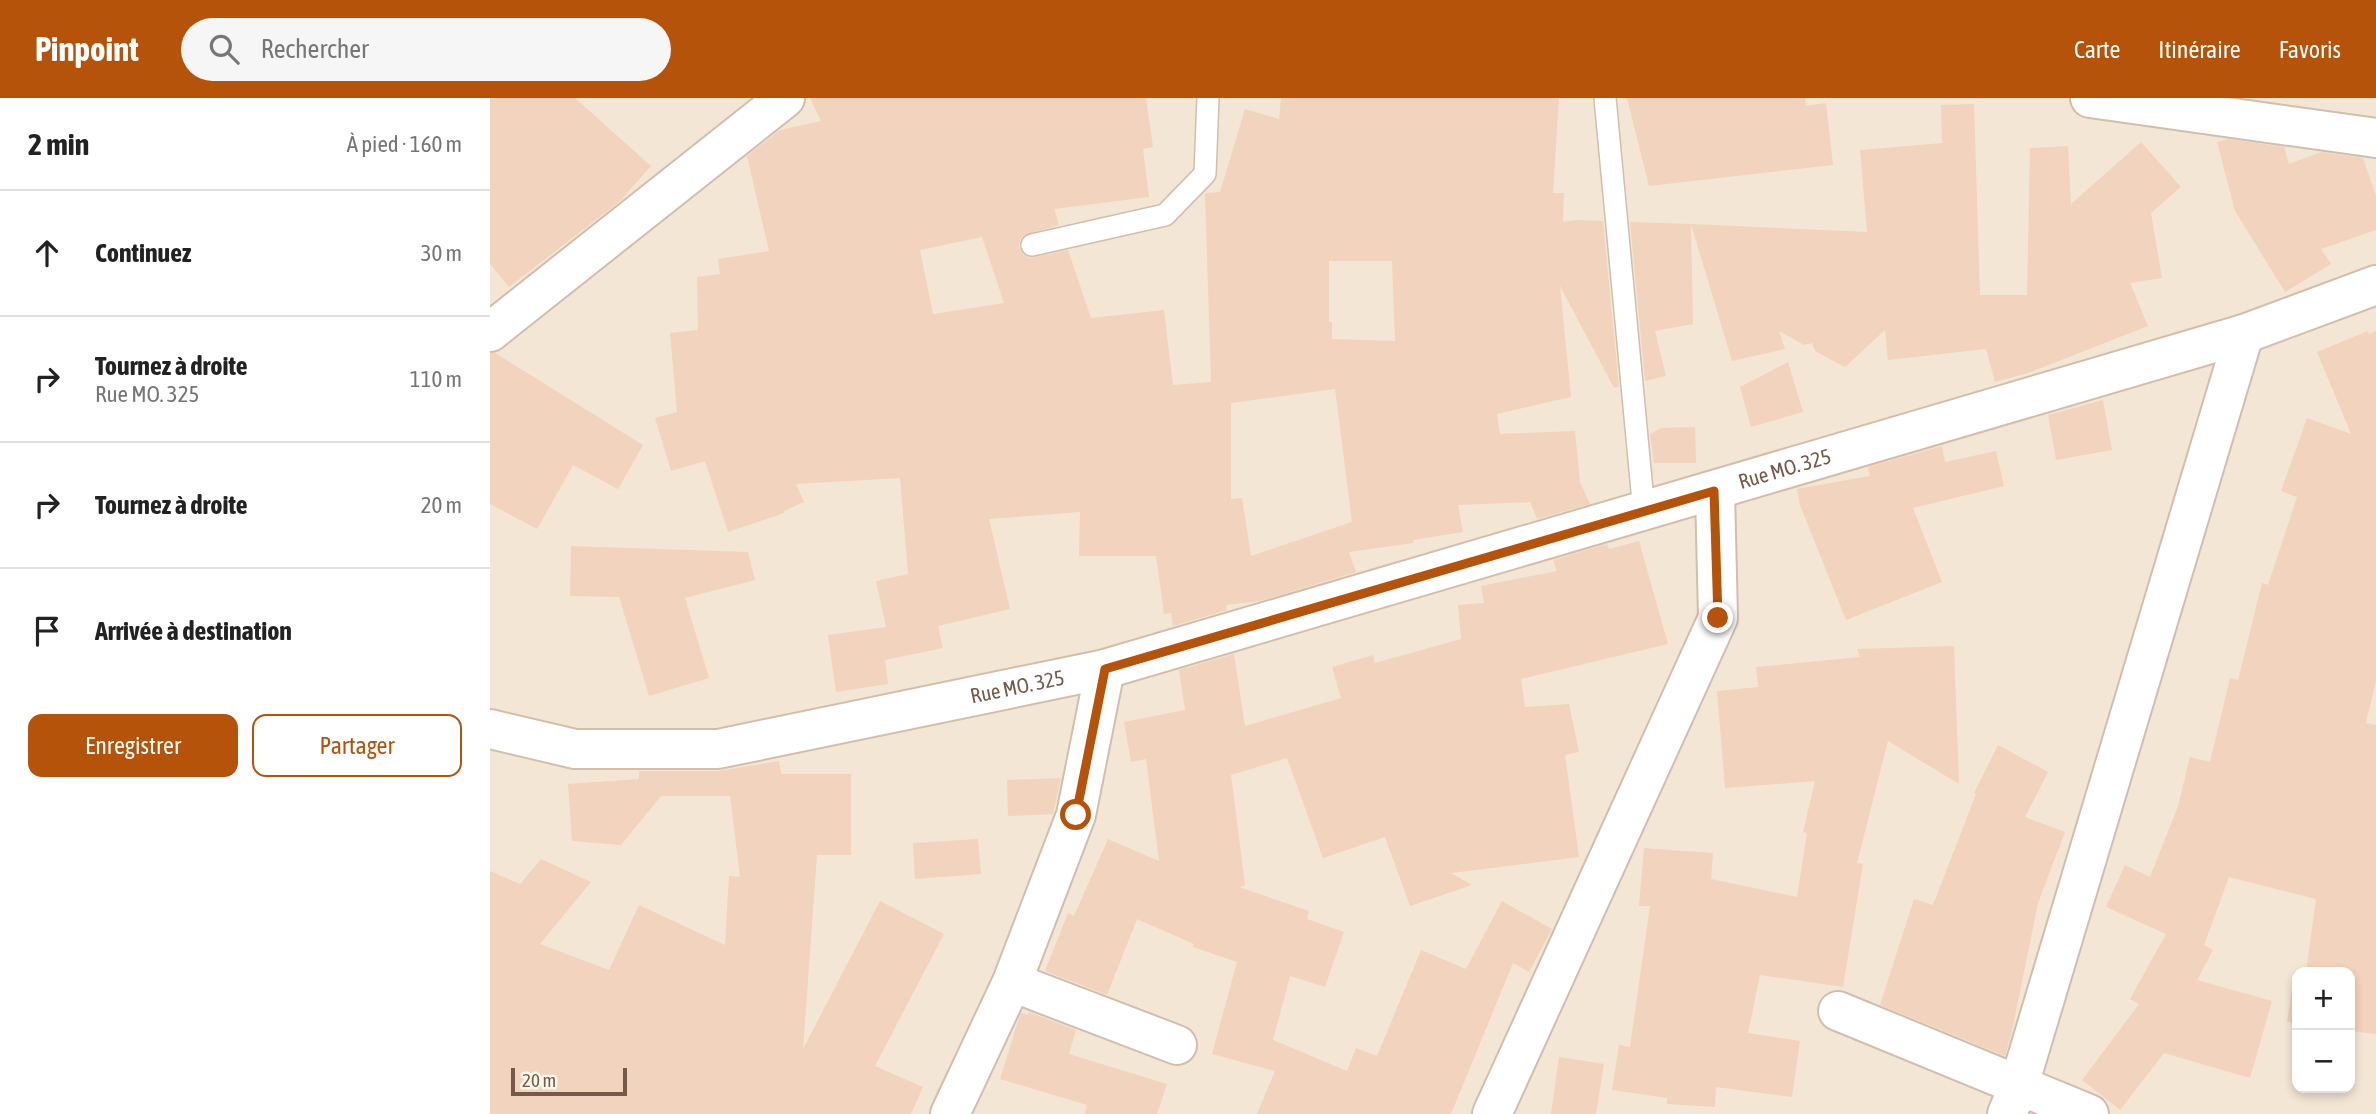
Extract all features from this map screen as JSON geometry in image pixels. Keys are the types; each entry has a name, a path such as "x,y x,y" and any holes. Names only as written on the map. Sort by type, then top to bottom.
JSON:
{"street":[{"path":"490,332 785,98"},
{"path":"2090,98 2376,138"},
{"name":"Rue MO. 325","path":"490,729 575,748 718,748 1105,669 2244,334 2376,285"},
{"path":"2013,1099 2244,334"},
{"path":"1492,1114 1718,618 1714,491"},
{"path":"950,1114 1012,982 1076,815 1105,669"},
{"path":"1012,982 1177,1045"},
{"path":"1838,1011 2013,1099 2088,1114"}],"lane":[{"path":"1032,245 1166,215 1205,174 1208,98"},
{"path":"1605,98 1643,512"}],"shaded area":[{"path":"490,98 2376,98 2376,1114 490,1114"}],"building":[{"path":"490,98 575,98 651,166 620,201 509,287 490,264"},
{"path":"810,98 1146,98 1153,147 1143,149 1149,197 1054,209 1059,225 1024,235 1019,247 1029,258 1068,250 1091,318 1164,310 1173,385 1211,382 1205,193 1220,192 1245,109 1279,119 1281,98 1559,98 1553,193 1564,193 1563,222 1603,221 1619,387 1614,388 1560,286 1571,397 1497,414 1500,434 1575,431 1580,482 1590,504 1537,519 1530,502 1458,505 1463,532 1413,540 1413,543 1349,552 1356,572 1260,601 1226,605 1227,610 1173,626 1171,613 1164,614 1156,556 1079,556 1080,512 989,519 1010,609 938,626 943,648 885,660 888,684 836,692 828,635 886,627 876,581 908,574 900,478 796,484 804,502 784,513 728,532 705,461 671,471 655,418 677,412 670,333 698,330 697,277 720,274 718,259 769,251 747,156 780,130 821,121","holes":["982,237 1004,303 933,314 920,250","1329,261 1392,261 1395,341 1332,339 1332,322 1329,322","1335,389 1352,522 1251,556 1242,498 1231,499 1231,403"]},
{"path":"1627,98 1805,98 1806,106 1826,103 1833,165 1649,186"},
{"path":"1974,104 1980,295 2027,295 2030,148 2068,146 2071,204 2141,142 2181,187 2151,213 2162,278 2130,283 2148,326 2031,372 1995,382 1986,349 1888,360 1885,330 1845,367 1815,351 1812,343 1804,345 1779,331 1785,349 1732,361 1691,224 1867,232 1860,150 1942,143 1941,105"},
{"path":"2228,139 2284,147 2289,164 2321,152 2363,158 2376,196 2376,230 2321,249 2331,264 2285,292 2235,211 2217,142"},
{"path":"1630,222 1691,224 1693,324 1655,331 1666,376 1645,381"},
{"path":"2368,331 2369,334 2376,331 2376,681 2366,723 2376,725 2376,1034 2355,1032 2355,967 2307,967 2316,899 2229,877 2204,945 2213,950 2197,980 2272,1001 2250,1078 2164,1053 2120,1110 2082,1080 2139,1004 2130,999 2166,934 2106,907 2125,865 2150,877 2178,806 2190,757 2210,762 2230,678 2238,680 2262,583 2268,585 2297,497 2281,491 2307,418 2351,434 2317,352"},
{"path":"490,353 495,353 643,445 618,489 573,465 537,529 490,504"},
{"path":"1788,362 1803,412 1751,427 1740,387"},
{"path":"2103,400 2112,450 2056,460 2048,415"},
{"path":"1695,427 1696,463 1654,463 1650,434 1661,428"},
{"path":"1942,446 1945,462 1996,451 2004,486 1913,508 1942,582 1846,620 1800,505 1797,489 1870,476 1868,467"},
{"path":"1639,541 1668,644 1521,679 1525,707 1569,704 1579,752 1565,755 1579,857 1451,873 1472,885 1410,906 1385,837 1323,858 1287,758 1231,775 1245,885 1239,887 1309,911 1307,919 1344,932 1325,987 1290,976 1273,1040 1347,1071 1356,1048 1377,1056 1421,950 1466,969 1502,901 1552,929 1529,972 1513,963 1451,1114 1257,1114 1275,1071 1212,1054 1237,962 1193,947 1194,944 1137,919 1107,995 1045,971 1068,913 1074,916 1108,839 1159,861 1146,759 1131,762 1124,722 1185,710 1179,670 1234,654 1245,726 1341,698 1332,667 1373,655 1375,663 1461,639 1458,605 1484,603 1481,586 1557,571 1553,560 1607,544 1609,549"},
{"path":"571,546 748,552 755,580 685,598 709,678 649,696 619,597 570,596"},
{"path":"1954,646 1959,784 1888,741 1857,863 1863,864 1843,987 1760,975 1748,1033 1800,1041 1792,1097 1716,1087 1715,1107 1667,1104 1667,1098 1612,1090 1619,1045 1630,1047 1650,906 1639,906 1644,848 1713,853 1711,879 1797,897 1807,833 1803,832 1815,781 1725,788 1717,691 1758,687 1756,667 1860,657 1857,649"},
{"path":"1998,745 2048,772 2025,817 2065,832 2038,903 2005,1056 1880,1005 1914,899 1933,905 1976,794 1974,793"},
{"path":"779,761 781,774 851,774 851,855 817,855 803,1049 880,901 944,934 875,1066 923,1087 911,1114 490,1114 490,871 520,884 541,859 591,882 540,944 609,970 639,905 725,945 729,876 740,877 730,796 661,796 621,845 572,841 568,784 639,779 639,771 718,771"},
{"path":"1061,778 1053,814 1008,816 1007,780"},
{"path":"978,839 981,874 915,879 913,843"},
{"path":"2292,986 2292,1022 2287,1022"},
{"path":"1029,1012 1076,1030 1069,1054 1167,1084 1157,1114 1085,1114 1087,1105 1000,1079 1021,1013 1028,1015"},
{"path":"1559,1057 1604,1064 1596,1114 1551,1114"}],"route":[{"path":"1076,815 1105,669 1714,491 1718,618"}]}
